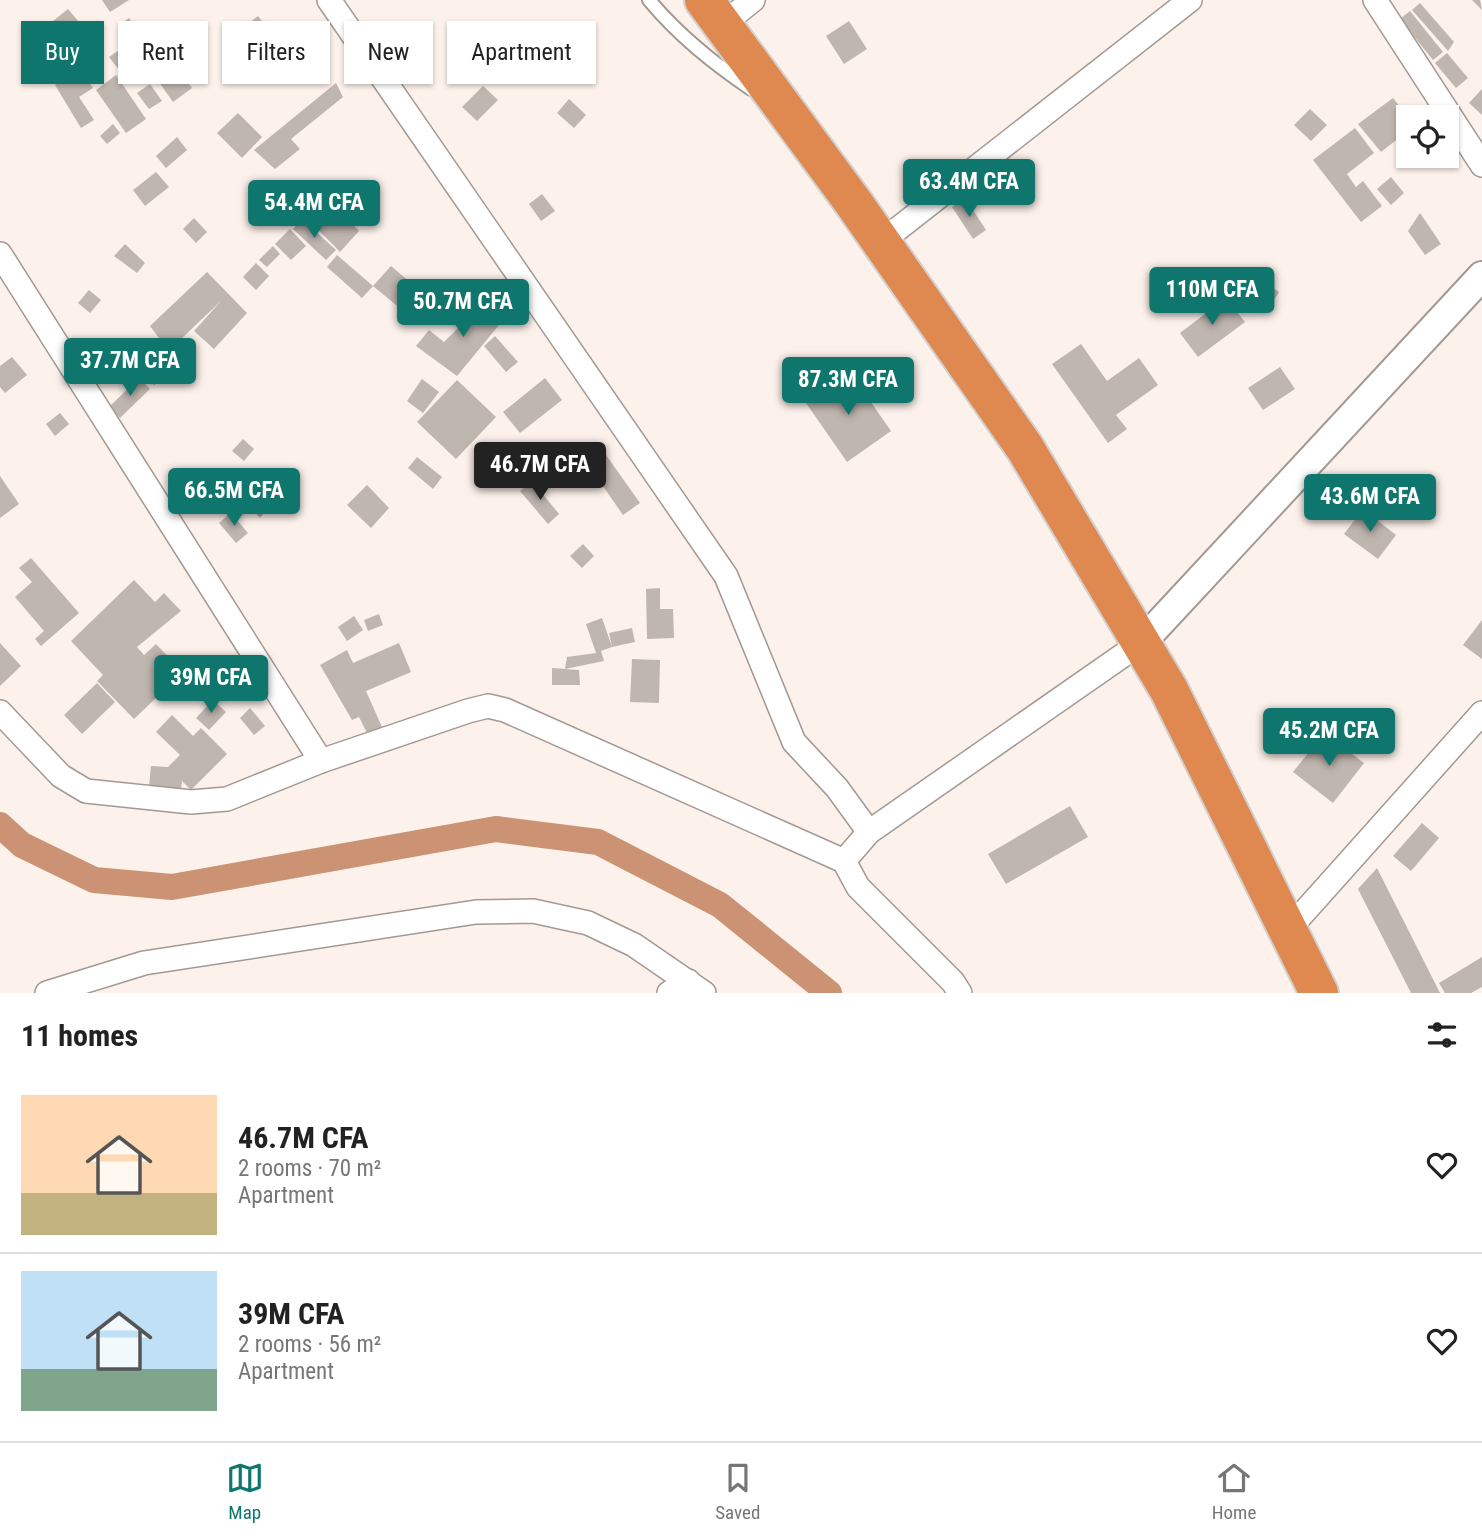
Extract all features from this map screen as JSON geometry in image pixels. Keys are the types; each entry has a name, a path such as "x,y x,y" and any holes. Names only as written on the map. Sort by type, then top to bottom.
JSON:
{"highway":[{"path":"713,12 881,243 1025,448 1142,642 1319,993"}],"street":[{"path":"329,0 726,576 794,742 837,788 869,832"},
{"path":"713,12 753,0"},
{"path":"881,243 1190,0"},
{"path":"1375,0 1482,165"},
{"path":"0,254 321,761"},
{"path":"844,861 869,832 1142,642 1482,276"},
{"path":"0,712 61,776 86,791 209,802 227,799 321,761 488,706 505,710 844,861 858,887 953,982 960,993"},
{"path":"1289,929 1482,713"},
{"path":"47,993 144,962 476,912 533,911 589,923 634,945 687,989"}],"lane":[{"path":"649,0 670,25 717,66 787,112"}],"building":[{"path":"102,0 129,0 110,12"},
{"path":"1472,0 1480,0 1482,10"},
{"path":"1420,3 1454,42 1448,51 1412,10"},
{"path":"68,9 78,21 53,21"},
{"path":"1410,11 1443,52 1433,60 1400,19"},
{"path":"849,21 867,49 844,64 826,36"},
{"path":"118,51 118,69 109,57"},
{"path":"1447,53 1468,78 1456,88 1435,63"},
{"path":"116,75 118,84 122,84 146,119 126,133 96,90"},
{"path":"336,83 343,97 291,139 300,149 275,169 254,150"},
{"path":"90,84 93,88 79,97 94,120 81,128 55,85"},
{"path":"150,84 162,101 149,109 137,93"},
{"path":"160,84 189,84 192,88 173,102"},
{"path":"483,86 498,100 477,121 462,107"},
{"path":"1482,89 1482,115 1469,103"},
{"path":"1393,98 1399,105 1396,105 1396,140 1381,152 1358,124"},
{"path":"569,99 586,115 574,128 557,113"},
{"path":"1310,109 1327,125 1311,141 1294,125"},
{"path":"238,113 262,137 242,158 217,133"},
{"path":"113,124 120,133 107,144 100,136"},
{"path":"1355,128 1374,153 1347,174 1356,187 1363,181 1382,206 1361,222 1313,160"},
{"path":"177,137 187,150 166,168 156,156"},
{"path":"156,172 169,187 145,206 133,190"},
{"path":"1391,177 1404,193 1391,205 1377,189"},
{"path":"542,194 555,211 541,221 529,204"},
{"path":"965,198 986,230 973,239 952,207"},
{"path":"334,199 346,210 343,214 359,231 340,252 303,214 312,203 322,210"},
{"path":"1420,213 1441,244 1425,255 1408,231"},
{"path":"194,218 207,232 196,243 183,229"},
{"path":"302,219 336,250 326,260 293,229"},
{"path":"290,229 306,246 291,260 275,244"},
{"path":"125,244 145,263 137,273 114,256"},
{"path":"273,246 280,254 267,267 259,260"},
{"path":"337,255 373,286 362,298 327,267"},
{"path":"256,263 269,276 256,290 243,277"},
{"path":"391,266 424,294 407,314 373,286"},
{"path":"207,272 247,313 214,349 194,331 221,301 162,357 152,348 159,338 150,326"},
{"path":"1263,281 1279,292 1266,312 1249,302"},
{"path":"89,290 101,300 90,313 78,303"},
{"path":"1226,298 1245,322 1198,357 1180,333"},
{"path":"486,300 504,319 457,376 416,346 429,330 444,342"},
{"path":"495,336 518,362 506,372 484,346"},
{"path":"1081,344 1107,381 1139,358 1158,385 1116,415 1127,429 1108,443 1052,364"},
{"path":"12,357 27,375 5,393 0,387 0,366"},
{"path":"162,357 180,371 172,381 166,376 154,385 144,375"},
{"path":"1280,367 1295,389 1263,410 1248,388"},
{"path":"850,372 891,431 847,462 806,403"},
{"path":"139,378 150,389 120,418 109,407"},
{"path":"545,378 562,400 520,433 503,412"},
{"path":"422,379 439,392 423,413 407,401"},
{"path":"457,380 496,417 456,459 417,422"},
{"path":"60,413 69,424 55,436 46,424"},
{"path":"243,439 254,449 244,461 232,451"},
{"path":"606,455 640,503 623,515 589,466"},
{"path":"417,457 442,477 433,489 408,468"},
{"path":"281,470 292,480 260,518 250,507"},
{"path":"0,476 19,504 0,518"},
{"path":"532,481 559,514 548,524 520,491"},
{"path":"207,485 217,493 207,504 197,496"},
{"path":"367,485 389,508 371,528 347,505"},
{"path":"1363,509 1396,535 1378,559 1344,534"},
{"path":"231,513 248,533 236,543 219,523"},
{"path":"583,544 594,556 582,568 570,556"},
{"path":"31,558 79,613 41,646 35,639 44,631 15,597 32,582 19,568"},
{"path":"134,580 155,602 164,593 181,611 137,647 144,655 156,644 183,672 134,719 97,681 103,675 71,641"},
{"path":"660,588 660,609 673,609 674,638 647,639 646,589"},
{"path":"379,614 383,625 368,631 364,620"},
{"path":"354,616 363,630 347,641 338,627"},
{"path":"602,618 612,647 601,651 604,661 565,669 567,657 596,653 586,624"},
{"path":"1482,620 1482,659 1463,645"},
{"path":"632,628 635,642 612,647 609,633"},
{"path":"0,643 21,666 0,686"},
{"path":"399,643 411,672 366,691 386,736 371,741 359,717 352,720 320,665 347,650 353,663"},
{"path":"632,659 660,660 659,703 630,702"},
{"path":"552,668 579,670 580,685 552,685"},
{"path":"97,683 115,702 82,734 64,715"},
{"path":"213,700 226,712 209,730 196,718"},
{"path":"250,708 265,726 254,735 240,718"},
{"path":"172,715 193,736 201,728 227,754 191,790 182,781 180,798 149,787 151,766 168,767 180,755 156,732"},
{"path":"1324,733 1364,763 1333,803 1293,772"},
{"path":"1070,806 1088,837 1006,884 988,854"},
{"path":"1422,823 1439,838 1411,871 1393,856"},
{"path":"1377,868 1440,993 1411,993 1358,889"},
{"path":"1482,957 1482,987 1471,993 1445,993 1439,983"}],"waterway":[{"path":"0,825 22,845 94,880 172,887 496,829 598,842 720,905 829,993"}]}
